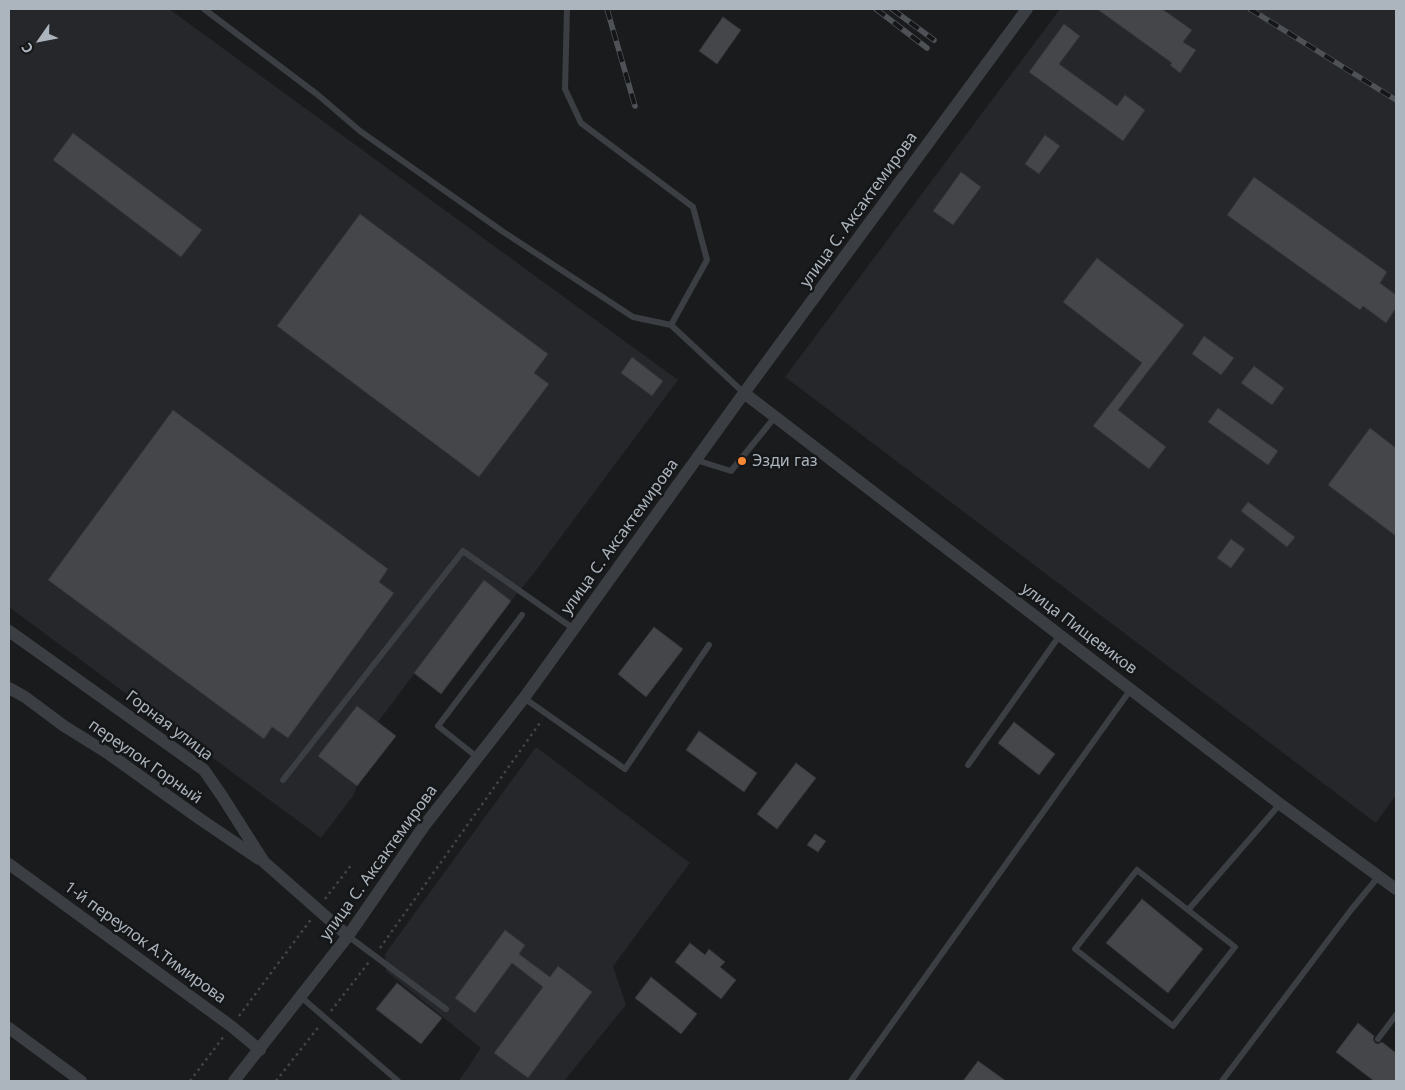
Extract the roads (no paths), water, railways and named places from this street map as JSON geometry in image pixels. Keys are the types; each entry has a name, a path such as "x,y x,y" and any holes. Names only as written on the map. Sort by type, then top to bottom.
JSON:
{"street":[{"name":"улица С. Аксактемирова","path":"234,1081 348,936 424,826 524,698 744,393 1027,9"},
{"name":"улица Пищевиков","path":"744,393 1280,804 1396,889"},
{"name":"Горная улица","path":"9,631 204,770 264,862 348,936"},
{"name":"переулок Горный","path":"9,688 25,697 64,726 110,754 200,819 264,862"},
{"name":"1-й переулок А.Тимирова","path":"9,864 231,1026 260,1050"},
{"path":"9,1028 81,1081"}],"lane":[{"path":"204,9 318,95 360,131 502,231 632,317 671,326 744,393"},
{"path":"567,9 565,89 581,123 693,207 707,260 671,326"},
{"path":"696,460 731,471 775,417"},
{"path":"283,780 463,551 574,629"},
{"path":"477,757 438,726 522,615"},
{"path":"968,765 1060,635"},
{"path":"524,698 625,769 709,645"},
{"path":"851,1081 1131,690"},
{"path":"1188,910 1280,804"},
{"path":"1137,870 1188,910 1235,947 1173,1026 1075,949 1137,870"},
{"path":"1222,1081 1351,910 1379,876"},
{"path":"348,936 446,1009"},
{"path":"301,997 398,1081"},
{"path":"1378,1039 1396,1015"}],"railway":[{"path":"607,9 635,106"},
{"path":"876,9 927,48"},
{"path":"892,9 934,40"},
{"path":"1250,9 1396,100"}],"place":[{"name":"Эзди газ","path":"742,461"}]}
